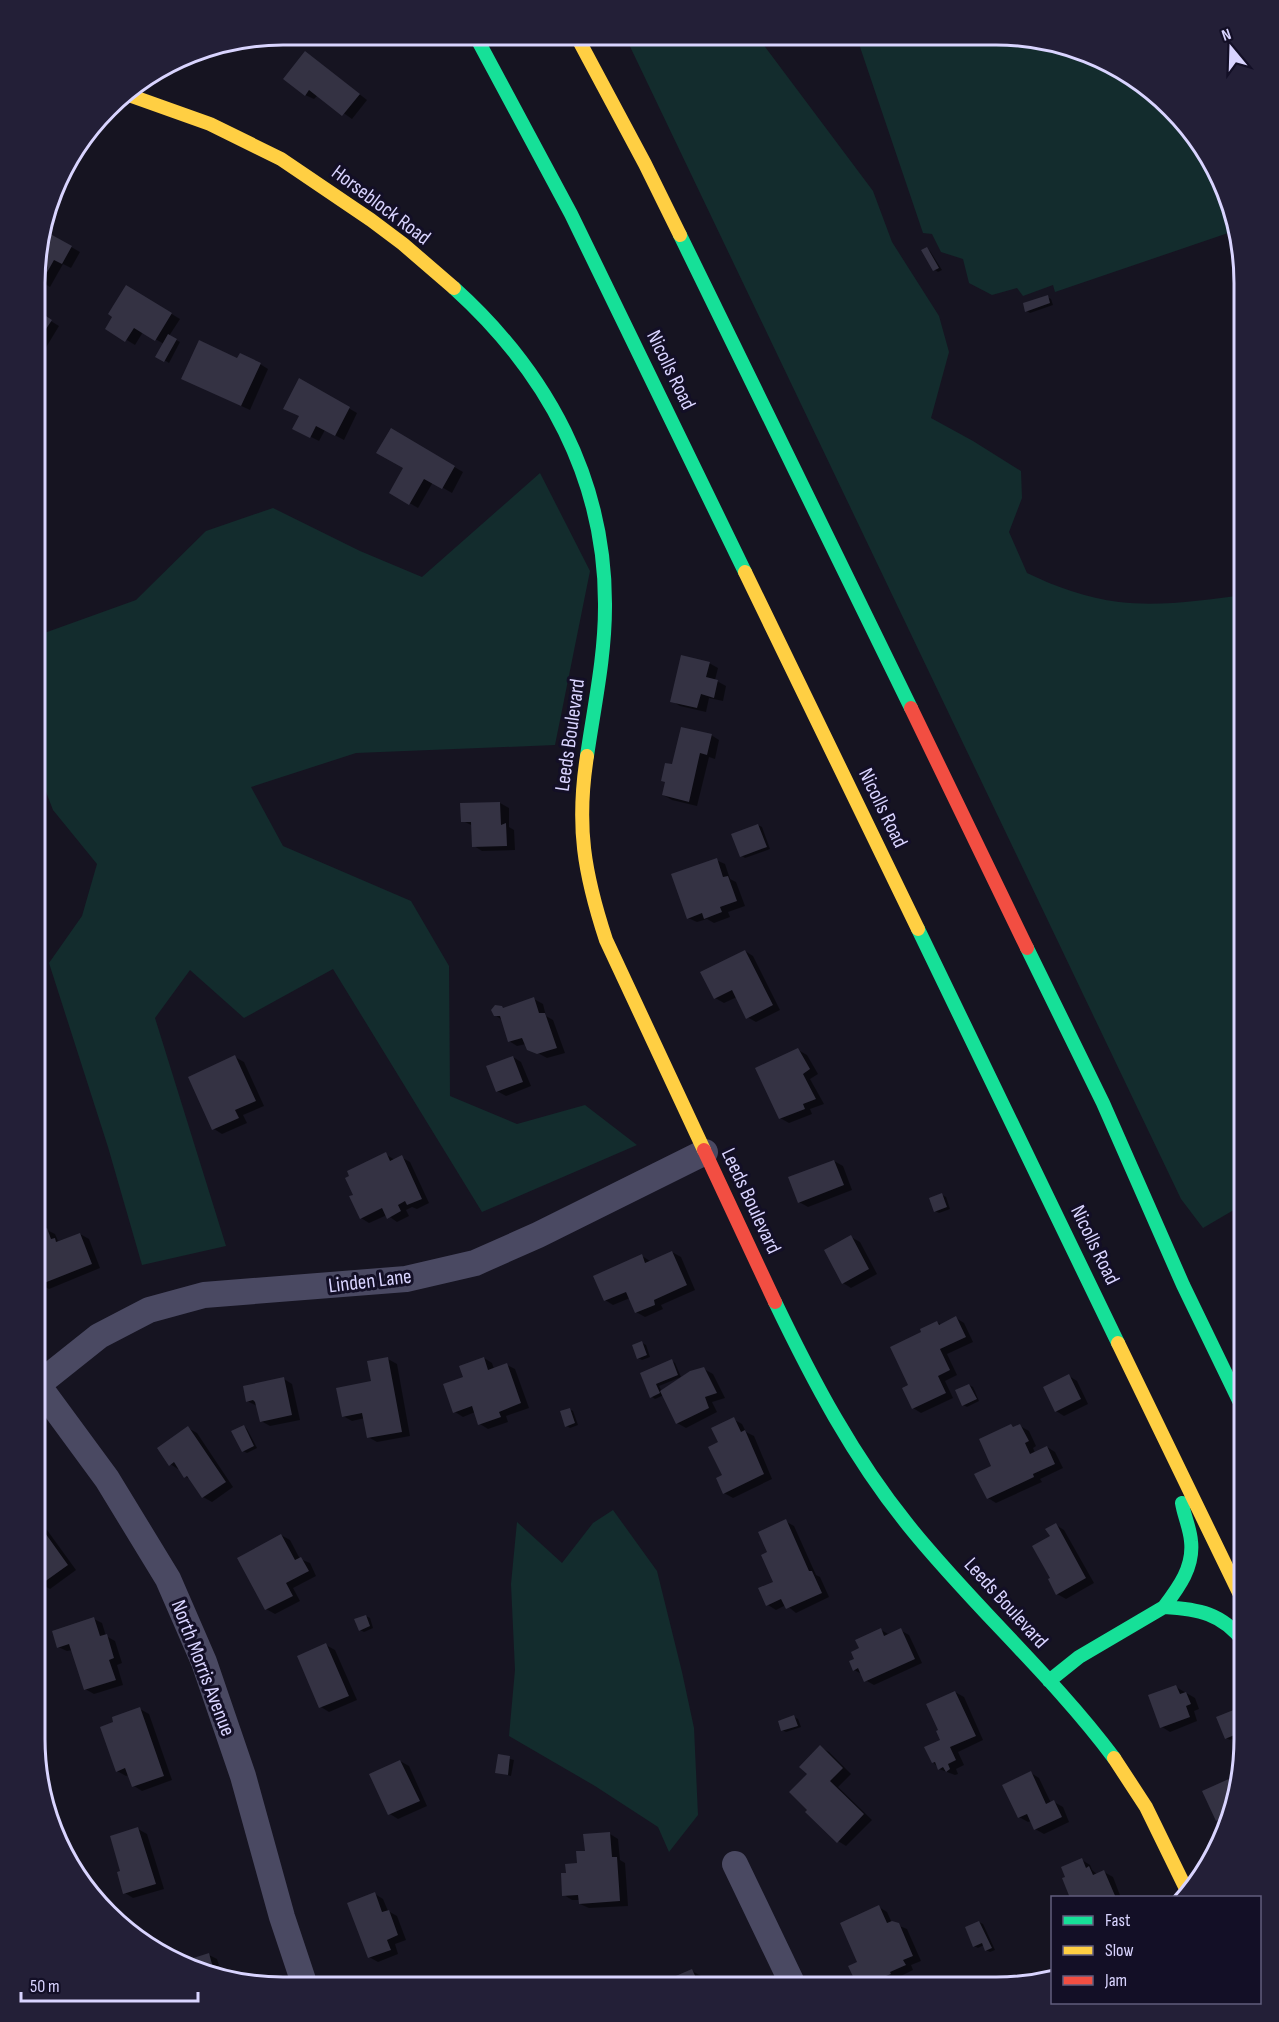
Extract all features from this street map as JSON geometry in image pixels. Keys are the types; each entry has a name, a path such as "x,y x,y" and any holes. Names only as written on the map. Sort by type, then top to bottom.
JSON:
{"main road":[{"name":"Nicolls Road","path":"480,45 561,195 608,289 1234,1582"},
{"path":"581,45 645,164 1103,1103 1183,1285 1234,1390"},
{"name":"Horseblock Road","path":"135,97 164,105 210,124 262,149 306,175 359,212 438,274 504,339 530,371 561,420"},
{"name":"Leeds Boulevard","path":"561,420 576,451 591,507 599,542 605,603 604,636 581,814 588,882 606,940 792,1338 834,1416 878,1486 905,1522 1049,1681 1095,1734 1129,1779 1154,1821 1184,1885"},
{"path":"1103,1103 1177,1236"},
{"path":"1049,1681 1079,1657 1164,1607 1184,1579 1191,1555 1191,1542 1182,1506 1182,1473"},
{"path":"1164,1607 1204,1611 1217,1616 1234,1629"}],"street":[{"name":"Linden Lane","path":"45,1377 99,1336 149,1310 204,1295 406,1279 475,1263 538,1235 705,1152"},
{"name":"North Morris Avenue","path":"45,1396 107,1479 168,1579 204,1662 243,1776 282,1917 302,1977"},
{"path":"735,1864 789,1977"}],"green space":[{"path":"629,45 764,45 873,191 892,242 939,316 949,352 931,418 1021,471 1022,498 1009,532 1027,573 1072,591 1119,602 1166,603 1234,596 1234,1210 1203,1228 1181,1199"},
{"path":"859,45 1027,47 1073,58 1115,77 1153,104 1185,138 1216,192 1228,233 1055,292 1053,285 1023,296 1017,288 992,295 969,283 963,259 941,252 932,234 923,233"},
{"path":"540,473 590,571 555,745 356,753 251,787 283,846 411,901 449,966 450,1096 517,1124 585,1105 637,1145 482,1212 333,969 244,1018 190,970 155,1018 226,1246 142,1265 108,1147 49,963 82,916 97,864 53,810 45,789 45,633 136,600 206,531 273,508 360,551 422,577"},
{"path":"613,1510 657,1571 694,1728 698,1815 669,1852 658,1827 595,1786 509,1736 515,1670 511,1584 517,1522 562,1563 593,1523"}],"building":[{"path":"305,51 360,94 342,116 309,90 305,96 283,79"},
{"path":"50,234 72,246 62,264 54,260 45,275"},
{"path":"927,247 939,268 933,271 921,250"},
{"path":"126,285 172,313 155,341 134,328 125,342 105,329 112,317 108,314"},
{"path":"1048,295 1050,303 1025,312 1023,303"},
{"path":"45,315 52,320 45,330"},
{"path":"168,334 177,339 164,362 155,357"},
{"path":"199,340 237,358 240,353 261,363 241,406 181,379"},
{"path":"299,378 350,407 335,436 316,426 310,438 292,429 299,416 283,409"},
{"path":"391,428 455,466 442,489 424,479 409,505 389,493 403,468 376,453"},
{"path":"681,655 710,662 706,677 718,680 714,698 701,694 697,708 670,702"},
{"path":"681,727 712,734 707,755 700,753 689,802 662,795 665,782 661,781 665,763 672,764"},
{"path":"500,802 501,825 506,823 507,846 472,847 471,822 461,822 460,803"},
{"path":"758,824 767,847 740,857 731,834"},
{"path":"717,858 723,877 728,876 737,901 720,907 722,912 704,919 702,913 687,919 671,874"},
{"path":"745,950 773,1005 746,1019 732,990 714,999 700,972"},
{"path":"534,997 539,1013 545,1013 557,1048 537,1054 527,1050 522,1038 508,1042 500,1016 494,1016 491,1010 495,1005 503,1008"},
{"path":"798,1048 810,1069 803,1074 816,1099 803,1104 805,1109 779,1119 755,1068"},
{"path":"235,1055 256,1101 235,1110 239,1118 212,1130 188,1077"},
{"path":"513,1056 523,1082 496,1092 486,1066"},
{"path":"386,1152 390,1161 402,1155 422,1199 407,1205 405,1201 398,1205 401,1211 387,1219 382,1208 360,1219 349,1196 353,1195 345,1178 349,1176 347,1171"},
{"path":"834,1160 844,1185 798,1203 788,1177"},
{"path":"942,1193 947,1207 934,1212 929,1198"},
{"path":"47,1228 51,1239 55,1238 56,1242 80,1233 92,1264 45,1283 45,1229"},
{"path":"851,1235 869,1269 842,1284 824,1250"},
{"path":"672,1251 687,1285 654,1300 655,1305 635,1313 626,1292 604,1301 593,1276 642,1254 645,1263"},
{"path":"956,1316 966,1337 940,1349 950,1370 938,1376 946,1393 912,1409 902,1388 908,1385 890,1347 921,1332 920,1329 937,1321 939,1325"},
{"path":"642,1341 647,1355 637,1359 632,1345"},
{"path":"388,1357 402,1432 367,1438 362,1413 342,1417 336,1388 371,1381 367,1361"},
{"path":"484,1357 488,1370 507,1363 521,1403 499,1412 501,1417 478,1425 472,1406 453,1413 443,1384 463,1377 459,1366"},
{"path":"672,1359 678,1375 656,1384 660,1393 650,1398 640,1373"},
{"path":"704,1367 717,1393 705,1397 709,1408 676,1424 660,1391 690,1371"},
{"path":"1069,1374 1081,1399 1055,1412 1043,1387"},
{"path":"284,1377 292,1415 260,1422 255,1402 253,1400 246,1402 243,1386"},
{"path":"969,1384 977,1399 962,1406 955,1390"},
{"path":"570,1408 575,1423 565,1427 560,1411"},
{"path":"734,1417 741,1432 745,1430 764,1474 723,1494 716,1478 722,1475 708,1447 718,1442 711,1428"},
{"path":"1011,1424 1013,1427 1020,1424 1029,1441 1025,1443 1030,1454 1047,1446 1055,1464 1033,1474 1034,1477 987,1499 974,1474 991,1466 979,1439"},
{"path":"244,1425 254,1446 242,1452 231,1431"},
{"path":"188,1426 226,1482 202,1498 187,1476 184,1478 174,1462 169,1466 157,1448"},
{"path":"786,1519 809,1571 812,1571 822,1593 786,1609 781,1599 766,1606 758,1588 773,1582 761,1555 767,1552 758,1532"},
{"path":"1056,1523 1086,1578 1056,1595 1048,1579 1050,1578 1032,1546 1050,1536 1045,1529"},
{"path":"45,1533 68,1565 45,1581"},
{"path":"281,1534 295,1560 301,1557 309,1571 286,1583 293,1596 265,1610 237,1558"},
{"path":"366,1615 370,1626 359,1631 354,1619"},
{"path":"94,1617 100,1636 107,1634 114,1658 109,1660 116,1680 84,1690 69,1644 57,1648 52,1631"},
{"path":"881,1628 884,1636 901,1628 915,1659 864,1682 858,1668 853,1671 849,1661 854,1659 851,1652 859,1648 855,1640"},
{"path":"326,1643 349,1696 319,1708 297,1656"},
{"path":"1176,1685 1180,1694 1186,1692 1191,1704 1186,1706 1190,1717 1160,1728 1148,1695"},
{"path":"955,1691 976,1736 950,1747 956,1760 948,1764 950,1769 946,1772 943,1767 938,1770 924,1747 940,1740 926,1704"},
{"path":"140,1707 164,1776 132,1787 125,1768 116,1772 100,1727 113,1722 112,1717"},
{"path":"1234,1710 1234,1735 1225,1739 1216,1717"},
{"path":"794,1715 798,1726 781,1731 778,1721"},
{"path":"820,1745 843,1768 830,1781 864,1814 837,1843 805,1812 807,1810 789,1792 807,1774 799,1767"},
{"path":"498,1754 510,1756 508,1775 495,1773"},
{"path":"400,1760 420,1801 388,1815 369,1774"},
{"path":"1031,1771 1046,1804 1054,1800 1062,1817 1034,1830 1027,1814 1018,1818 1002,1785"},
{"path":"1230,1778 1220,1819 1216,1821 1202,1791"},
{"path":"138,1827 156,1884 123,1894 117,1872 120,1871 110,1836"},
{"path":"610,1832 612,1857 617,1857 620,1901 579,1904 578,1895 562,1896 561,1873 566,1873 565,1864 577,1863 576,1851 585,1851 583,1834"},
{"path":"1082,1858 1086,1868 1089,1866 1093,1875 1104,1870 1115,1896 1069,1896 1062,1878 1065,1877 1061,1867"},
{"path":"375,1892 382,1912 389,1910 398,1935 387,1940 391,1950 368,1958 347,1903"},
{"path":"879,1905 887,1923 892,1921 899,1923 913,1956 903,1960 906,1965 883,1977 853,1977 848,1966 857,1962 840,1923"},
{"path":"979,1921 992,1948 985,1951 982,1943 973,1947 965,1927"},
{"path":"209,1953 213,1966 206,1964 191,1959"},
{"path":"692,1969 696,1977 674,1977"}],"traffic: fast":[{"path":"480,45 571,214 745,572"},
{"path":"680,235 911,708"},
{"path":"454,288 517,355 543,392 565,431 582,472 595,515 603,560 605,626 587,756"},
{"path":"918,929 1118,1343"},
{"path":"1027,948 1103,1103 1183,1285 1234,1390"},
{"path":"775,1302 835,1418 888,1499 933,1555 1065,1698 1114,1758"},
{"path":"1164,1607 1180,1584 1190,1559 1190,1536 1182,1503"},
{"path":"1049,1681 1079,1657 1164,1607"},
{"path":"1164,1607 1208,1614 1234,1630"}],"traffic: slow":[{"path":"581,45 680,235"},
{"path":"134,97 210,124 281,159 371,220 454,288"},
{"path":"745,572 918,929"},
{"path":"587,756 582,827 587,871 598,916 606,940 704,1150"},
{"path":"1118,1343 1234,1582"},
{"path":"1114,1758 1146,1807 1184,1885"}],"traffic: jam":[{"path":"911,708 1027,948"},
{"path":"704,1150 775,1302"}]}
